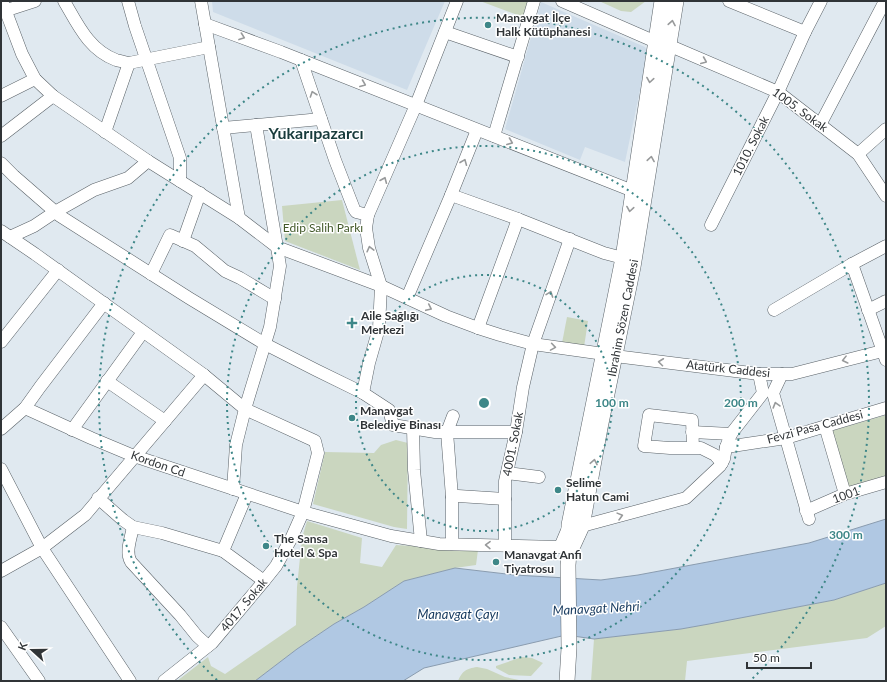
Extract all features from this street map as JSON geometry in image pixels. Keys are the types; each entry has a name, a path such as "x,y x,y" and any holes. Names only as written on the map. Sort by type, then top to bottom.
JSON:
{"main road":[{"name":"Ibrahim Sözen Caddesi","path":"567,680 569,648 569,559 610,355 635,257 662,44 662,1"},
{"name":"Ibrahim Sözen Caddesi","path":"610,355 633,191 662,44 676,1"}],"street":[{"path":"3,8 35,1"},
{"path":"64,1 84,35 99,51 117,60 129,63 209,47"},
{"path":"128,1 135,26 180,158 180,181"},
{"path":"201,1 239,218"},
{"path":"363,392 369,363 379,328 381,286 369,248 366,228 368,215 416,105 457,1"},
{"path":"494,136 534,1"},
{"name":"1005. Sokak","path":"562,1 778,92 858,154 886,196"},
{"path":"729,1 805,32"},
{"name":"1010. Sokak","path":"711,225 778,92 805,32 821,1"},
{"name":"Atatürk Caddesi","path":"3,8 22,54 35,79 53,96 148,161 239,218 277,247 381,286 446,316 478,328 532,344 759,374 792,374 885,354"},
{"path":"820,125 884,9"},
{"path":"205,24 301,60 633,191"},
{"path":"445,32 518,57"},
{"path":"301,60 335,160 354,209 356,212 368,215"},
{"path":"105,132 129,63"},
{"path":"1,96 35,79"},
{"path":"1,136 53,96"},
{"path":"223,128 321,119"},
{"path":"233,489 236,445 245,409 270,327 280,266 256,125"},
{"path":"858,154 886,129"},
{"path":"407,298 477,130"},
{"path":"5,234 34,226 55,212 94,190 128,178 148,161"},
{"path":"1,163 60,216 265,344 363,392 389,410 393,425 435,432 516,432"},
{"path":"183,241 200,193"},
{"path":"451,195 518,219 604,253 623,258"},
{"path":"478,328 518,219"},
{"name":"4017. Sokak","path":"5,234 58,270 204,375 245,409 315,442 318,453 303,512 291,539 276,566 212,643 164,681"},
{"path":"151,274 170,236 195,246 225,271 240,278 275,299"},
{"name":"4001. Sokak","path":"505,545 505,481 516,432 532,344 570,239"},
{"path":"774,310 852,264 886,246"},
{"path":"852,264 885,354"},
{"path":"361,279 369,273 374,265"},
{"path":"1,342 58,270"},
{"path":"868,310 886,301"},
{"path":"1,429 25,408 40,386 104,303"},
{"path":"72,430 143,332"},
{"path":"576,526 686,498 722,463 731,434 763,393 759,374"},
{"path":"782,374 773,393 786,438"},
{"path":"1,571 42,548 85,515 204,375"},
{"path":"107,382 165,421"},
{"name":"Kordon Cd","path":"25,408 134,456 303,512 391,536 439,544 560,547 576,526"},
{"name":"Fevzi Pasa Caddesi","path":"726,447 786,438 886,408"},
{"path":"693,448 692,420 649,415 644,446 670,448 693,448 701,448 715,455 722,463"},
{"path":"452,544 452,497 447,432 453,416"},
{"path":"825,426 845,494"},
{"path":"413,428 414,470 421,541"},
{"path":"692,432 731,434"},
{"name":"1001","path":"786,438 807,515 845,494 886,482"},
{"path":"1,469 42,548 130,681"},
{"path":"507,472 539,477"},
{"path":"223,552 248,494"},
{"path":"452,497 458,496 505,499"},
{"path":"98,498 133,527 162,533 223,552 264,581"},
{"path":"133,527 128,549 131,562 180,615 197,636 208,646"},
{"path":"1,627 39,681"}],"shaded area":[{"path":"212,1 445,1 407,90 213,12"},
{"path":"541,2 645,47 648,52 625,162 585,147 580,160 505,129"}],"green space":[{"path":"480,1 529,1 523,17"},
{"path":"599,1 646,1 631,12 621,11"},
{"name":"Edip Salih Parkı","path":"342,200 360,270 285,241 282,206"},
{"path":"567,317 588,321 584,347 562,343"},
{"path":"886,415 886,479 848,490 831,431"},
{"path":"396,440 408,443 407,529 394,527 313,504 325,452 374,453 381,445"},
{"path":"307,521 362,538 360,563 382,567 396,545 478,550 476,565 455,568 404,581 364,607 334,624 297,649 255,681 177,681 208,657 211,666 225,674 296,625 297,587 302,538"},
{"path":"886,583 886,626 867,638 687,661 685,681 591,681 594,639 681,629 834,600"},
{"path":"522,657 532,658 543,663 531,676 509,675 496,668 496,666"},
{"path":"477,667 487,669 505,677 519,680 458,681 465,671 470,668"}],"water":[{"name":"Manavgat Çayı","path":"886,519 886,583 834,600 681,629 594,639 566,635 424,668 403,681 255,681 297,649 334,624 364,607 404,581 455,568 515,575 601,580 638,575 809,543"}],"place":[{"name":"Manavgat İlçe Halk Kütüphanesi","path":"488,25"},
{"name":"Aile Sağlığı Merkezi","path":"352,323"},
{"name":"Manavgat Belediye Binası","path":"352,418"},
{"name":"Selime Hatun Cami","path":"558,490"},
{"name":"The Sansa Hotel & Spa","path":"266,546"},
{"name":"Manavgat Anfi Tiyatrosu","path":"496,562"}],"district":[{"name":"Yukarıpazarcı","path":"316,133"}],"water label":[{"name":"Manavgat Nehri","path":"596,608"}]}
